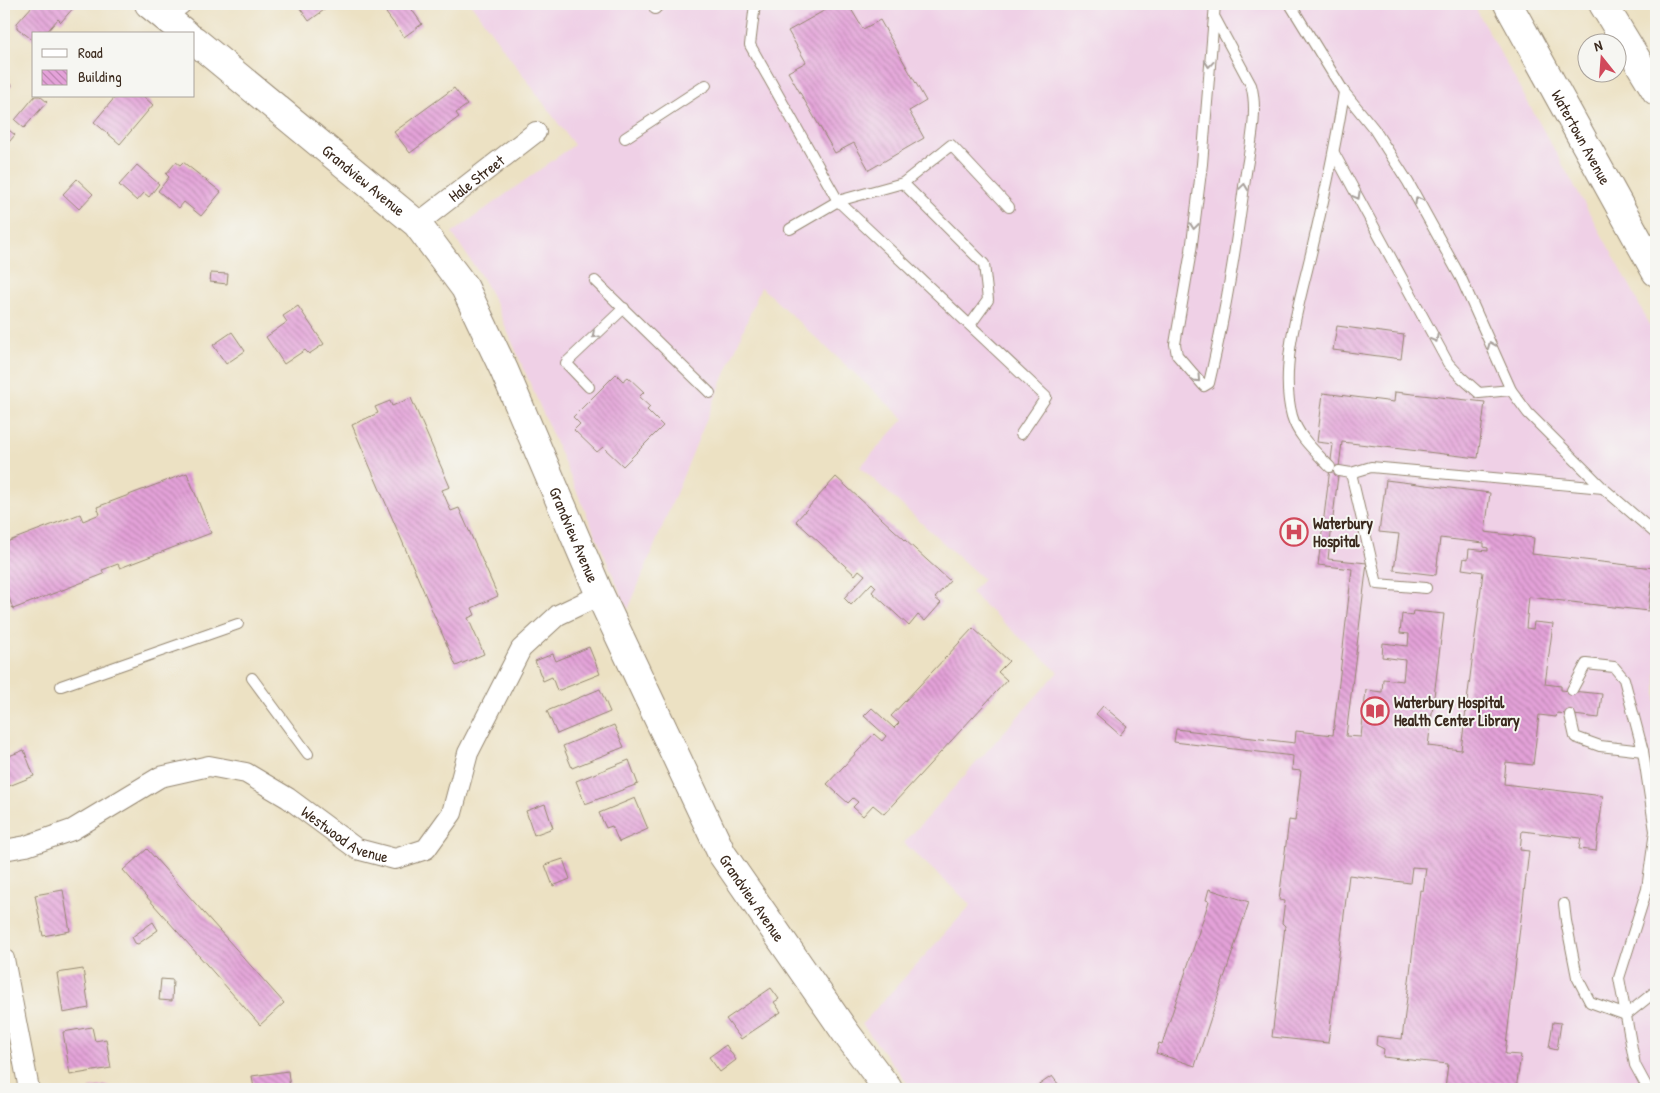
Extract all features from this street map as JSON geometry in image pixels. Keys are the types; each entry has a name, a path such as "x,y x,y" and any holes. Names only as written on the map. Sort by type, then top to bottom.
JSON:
{"main road":[{"name":"Watertown Avenue","path":"1508,4 1656,272"},
{"path":"1604,4 1656,76"},
{"path":"1604,4 1656,91"},
{"path":"165,8 184,32"},
{"name":"Grandview Avenue","path":"195,41 417,224 465,288 504,370 600,595 722,854 846,1034 888,1089"}],"street":[{"name":"Hale Street","path":"417,224 536,132"},
{"name":"Westwood Avenue","path":"4,850 26,846 72,830 160,777 209,766 246,773 288,798 357,849 395,859 426,849 452,813 468,753 521,649 558,615 600,595"},
{"path":"4,959 29,1089"}],"lane":[{"path":"755,4 750,45 838,201 1046,397 1021,434"},
{"path":"1214,4 1200,174 1191,251 1175,344 1177,355 1204,386 1209,383 1221,334 1252,130 1253,94 1214,16"},
{"path":"1290,4 1344,92 1374,129 1408,182 1480,317 1511,390 1528,412 1602,488 1656,534"},
{"path":"625,138 706,85"},
{"path":"1344,92 1334,154 1289,351 1289,397 1292,416 1300,435 1334,469 1351,473 1371,467 1602,488"},
{"path":"790,229 838,201 903,183 951,145 1009,207"},
{"path":"1334,154 1448,363 1461,378 1479,393 1511,390"},
{"path":"903,183 984,264 988,300 970,325"},
{"path":"595,281 710,393"},
{"path":"589,387 566,363 624,308"},
{"path":"1351,473 1376,584 1426,588"},
{"path":"61,686 238,624"},
{"path":"1572,690 1586,664 1614,667 1624,679 1643,750 1655,831 1647,889 1620,978 1635,1066 1648,1089"},
{"path":"252,678 308,754"},
{"path":"1570,715 1575,737 1600,746 1643,750"},
{"path":"1564,904 1577,977 1590,1002 1626,1015"},
{"path":"1626,1015 1656,991"}],"shaded area":[{"name":"Waterbury Hospital","path":"471,4 1473,4 1633,291 1656,336 1656,1089 912,1089 862,1024 971,905 904,843 1058,672 971,593 983,579 860,467 904,419 761,287 628,610 494,300 481,276 452,233 574,145"}],"building":[{"path":"34,4 73,4 75,6 61,22 58,19 47,32 32,32 32,39 17,28 17,23"},
{"path":"297,4 330,4 331,5 309,21"},
{"path":"399,4 408,4 422,24 404,37 386,13"},
{"path":"836,4 848,4 863,29 880,20 926,101 909,111 924,138 869,170 854,143 835,153 788,72 806,62 788,31"},
{"path":"4,78 12,85 4,96"},
{"path":"454,88 467,105 456,113 459,117 410,153 394,132"},
{"path":"33,98 42,98 47,102 24,128 15,120"},
{"path":"114,98 145,98 153,105 120,144 94,122"},
{"path":"4,126 15,135 9,142 4,138"},
{"path":"176,162 180,165 183,162 221,192 201,216 184,202 179,208 158,191 169,177 166,174"},
{"path":"137,165 159,184 149,197 144,193 137,201 119,185"},
{"path":"77,179 93,194 79,209 63,194"},
{"path":"211,273 228,274 227,284 210,282"},
{"path":"298,306 324,344 309,354 305,350 284,364 266,337 287,322 283,316"},
{"path":"1337,326 1404,335 1401,359 1333,350"},
{"path":"232,332 245,351 226,364 213,345"},
{"path":"616,374 623,381 628,377 644,392 639,397 650,407 647,410 663,426 623,466 603,447 597,452 574,430 580,424 573,417"},
{"path":"1395,392 1485,402 1478,458 1342,442 1328,559 1367,563 1346,736 1361,737 1366,690 1382,692 1383,679 1403,681 1405,660 1382,657 1383,643 1408,646 1409,634 1400,633 1402,614 1412,616 1413,611 1444,614 1428,746 1461,750 1483,572 1462,569 1464,558 1468,559 1469,549 1488,551 1488,548 1484,547 1484,543 1440,538 1436,575 1394,570 1399,534 1379,532 1386,480 1490,493 1485,532 1534,538 1532,554 1654,568 1648,611 1529,597 1526,628 1533,629 1534,622 1553,624 1545,684 1561,686 1561,690 1602,694 1599,718 1557,713 1556,717 1539,715 1533,765 1506,762 1504,784 1603,796 1596,851 1579,849 1581,838 1522,831 1520,850 1529,851 1505,1054 1521,1055 1516,1089 1445,1089 1448,1064 1383,1057 1384,1049 1376,1045 1377,1036 1402,1039 1420,890 1423,891 1426,868 1412,867 1410,883 1349,875 1328,1043 1272,1037 1285,926 1282,923 1285,901 1279,900 1289,820 1295,821 1301,771 1292,770 1293,756 1174,742 1176,729 1295,743 1296,731 1333,735 1352,569 1318,565 1333,444 1317,442 1323,393 1394,402"},
{"path":"411,398 450,487 442,490 451,511 459,508 498,596 472,608 475,615 468,618 484,654 456,666 352,425 378,413 375,407 390,401 392,406"},
{"path":"187,473 211,533 120,568 118,564 102,570 104,574 13,609 4,584 4,543 80,514 83,521 100,514 97,507"},
{"path":"836,477 950,581 935,598 941,603 925,621 918,615 909,626 872,592 876,587 872,583 851,605 844,598 865,575 859,570 855,575 796,521"},
{"path":"973,628 1009,661 998,672 1007,680 884,814 873,805 863,816 853,807 858,802 853,798 848,803 827,784 874,734 882,741 886,736 864,716 872,708 894,728 899,723 891,716"},
{"path":"589,647 600,674 557,691 552,677 543,681 535,661 553,654 556,661"},
{"path":"600,689 610,712 557,734 547,711"},
{"path":"1103,706 1127,726 1120,735 1096,714"},
{"path":"614,725 624,747 572,768 563,746"},
{"path":"24,750 34,776 4,788 4,758"},
{"path":"629,760 638,784 585,804 576,781"},
{"path":"635,798 648,829 619,842 612,826 606,828 599,813"},
{"path":"545,804 553,828 534,835 526,811"},
{"path":"147,849 284,1003 260,1025 123,870"},
{"path":"563,859 570,879 553,886 545,865"},
{"path":"1209,889 1249,902 1195,1066 1156,1053 1159,1043 1162,1044 1209,901 1206,900"},
{"path":"63,890 70,931 43,936 35,895"},
{"path":"153,922 158,930 138,944 135,943 132,937"},
{"path":"83,969 89,1008 63,1013 57,973"},
{"path":"161,979 173,980 172,1001 159,1000"},
{"path":"771,988 779,999 774,1002 781,1012 741,1039 726,1019"},
{"path":"1553,1022 1561,1023 1557,1050 1549,1048"},
{"path":"92,1027 95,1041 106,1039 111,1068 70,1075 63,1032"},
{"path":"726,1045 736,1060 720,1072 709,1057"},
{"path":"288,1071 290,1089 254,1089 252,1076"},
{"path":"1052,1076 1062,1089 1033,1089"},
{"path":"108,1085 109,1089 90,1089 90,1088"}],"place":[{"name":"Waterbury Hospital","path":"1294,532"},
{"name":"Waterbury Hospital Health Center Library","path":"1375,711"}]}
